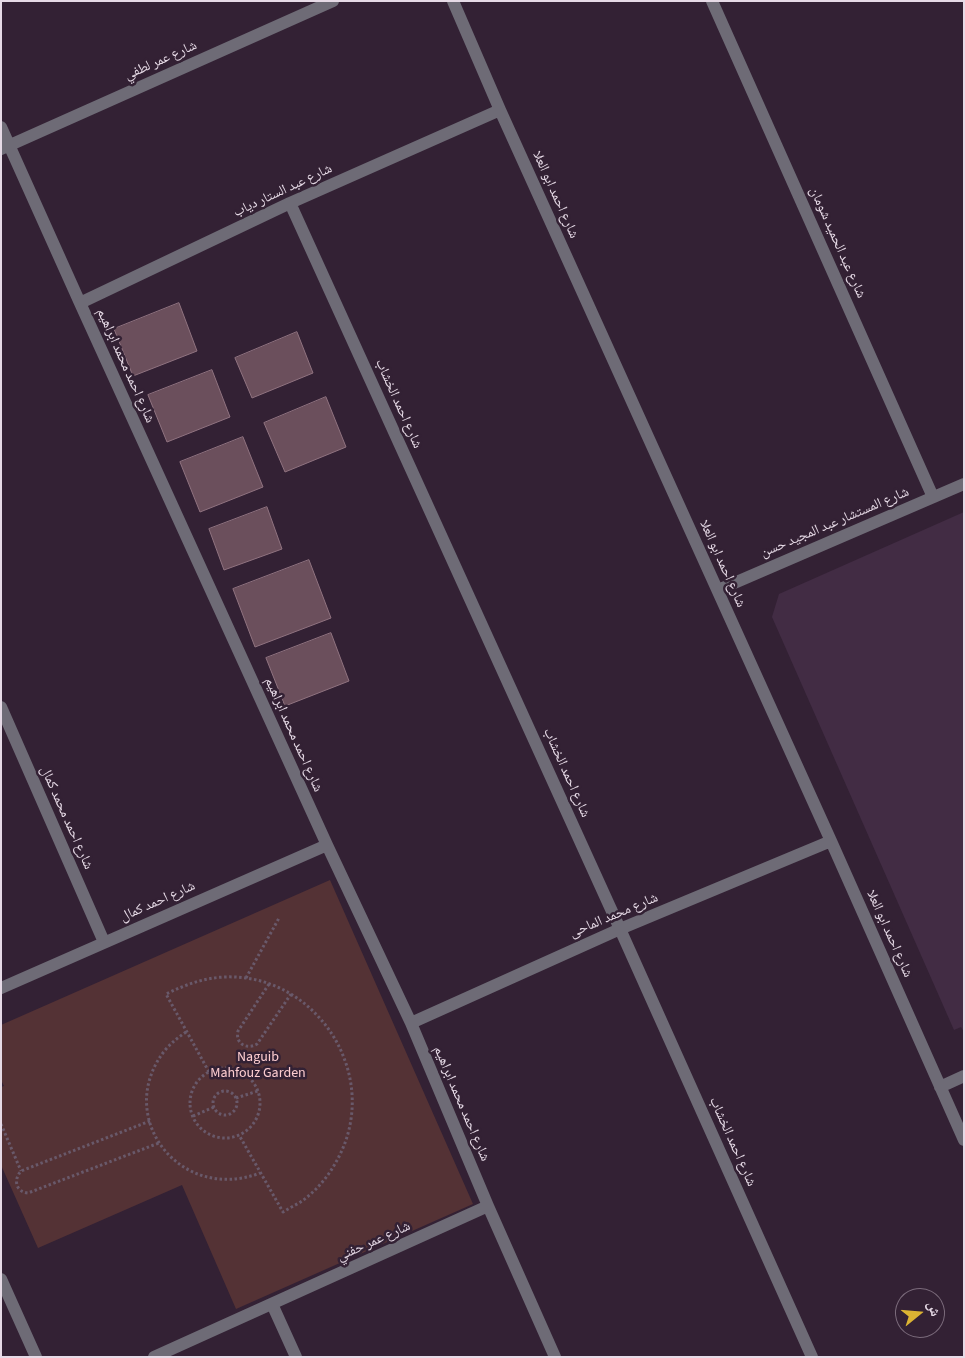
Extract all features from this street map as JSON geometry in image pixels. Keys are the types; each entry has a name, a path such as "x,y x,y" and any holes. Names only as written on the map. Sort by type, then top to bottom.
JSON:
{"street":[{"name":"شارع عمر لطفي","path":"5,147 333,1"},
{"name":"شارع احمد ابو العلا","path":"453,1 500,110 718,590 964,1140"},
{"name":"شارع عبد الحميد شومان","path":"712,1 933,497"},
{"name":"شارع عبد الستار دياب","path":"80,303 290,203 500,110"},
{"name":"شارع احمد محمد ابراهيم","path":"1,127 5,147 80,303 327,845 411,1023 488,1206 555,1357"},
{"name":"شارع احمد الخشاب","path":"290,203 812,1357"},
{"name":"شارع المستشار عبد المجيد حسن","path":"718,590 964,484"},
{"name":"شارع احمد محمد كمال","path":"1,707 104,942"},
{"name":"شارع محمد الماحى","path":"411,1023 620,929 831,841"},
{"name":"شارع احمد كمال","path":"1,988 327,845"},
{"path":"940,1087 964,1076"},
{"name":"شارع عمر حفني","path":"154,1357 488,1206"},
{"path":"1,1279 36,1357"},
{"path":"272,1304 296,1357"}],"path":[{"path":"246,978 279,918"},
{"path":"209,1072 166,994 184,985 205,979 225,977 246,978 269,984 291,994 319,1016 332,1032 342,1051 352,1091 352,1112 348,1133 342,1152 331,1170 318,1187 303,1200 283,1212 239,1135"},
{"path":"269,984 238,1032 237,1036 242,1045 252,1047 257,1044 291,994"},
{"path":"186,1032 167,1048 153,1070 149,1082 147,1108 159,1142 178,1164 204,1177 233,1180 260,1172"},
{"path":"228,1068 238,1070 253,1082 258,1092 260,1104 257,1117 250,1128 239,1135 228,1138 217,1137 198,1125 193,1116 191,1096 201,1078 209,1072 228,1068"},
{"path":"228,1091 236,1098 237,1105 230,1114 223,1115 214,1107 213,1102 218,1093 228,1091"},
{"path":"236,1098 258,1092"},
{"path":"193,1116 214,1107"},
{"path":"150,1121 21,1171 17,1176 18,1189 22,1193 28,1193 159,1142"},
{"path":"1,1124 21,1171"}],"shaded area":[{"path":"964,512 964,1032 961,1027 954,1030 772,617 779,594"}],"green space":[{"name":"Naguib Mahfouz Garden","path":"330,880 473,1204 236,1309 182,1185 38,1248 1,1165 1,1087 4,1086 1,1080 1,1025"}],"building":[{"path":"179,303 197,351 133,376 114,329"},
{"path":"297,332 313,373 252,398 235,358"},
{"path":"212,370 230,417 167,442 148,395"},
{"path":"326,397 346,447 285,472 264,423"},
{"path":"243,437 263,487 200,512 180,462"},
{"path":"267,507 282,549 224,570 209,529"},
{"path":"309,560 331,618 255,647 233,589"},
{"path":"331,633 349,681 285,706 266,658"}]}
